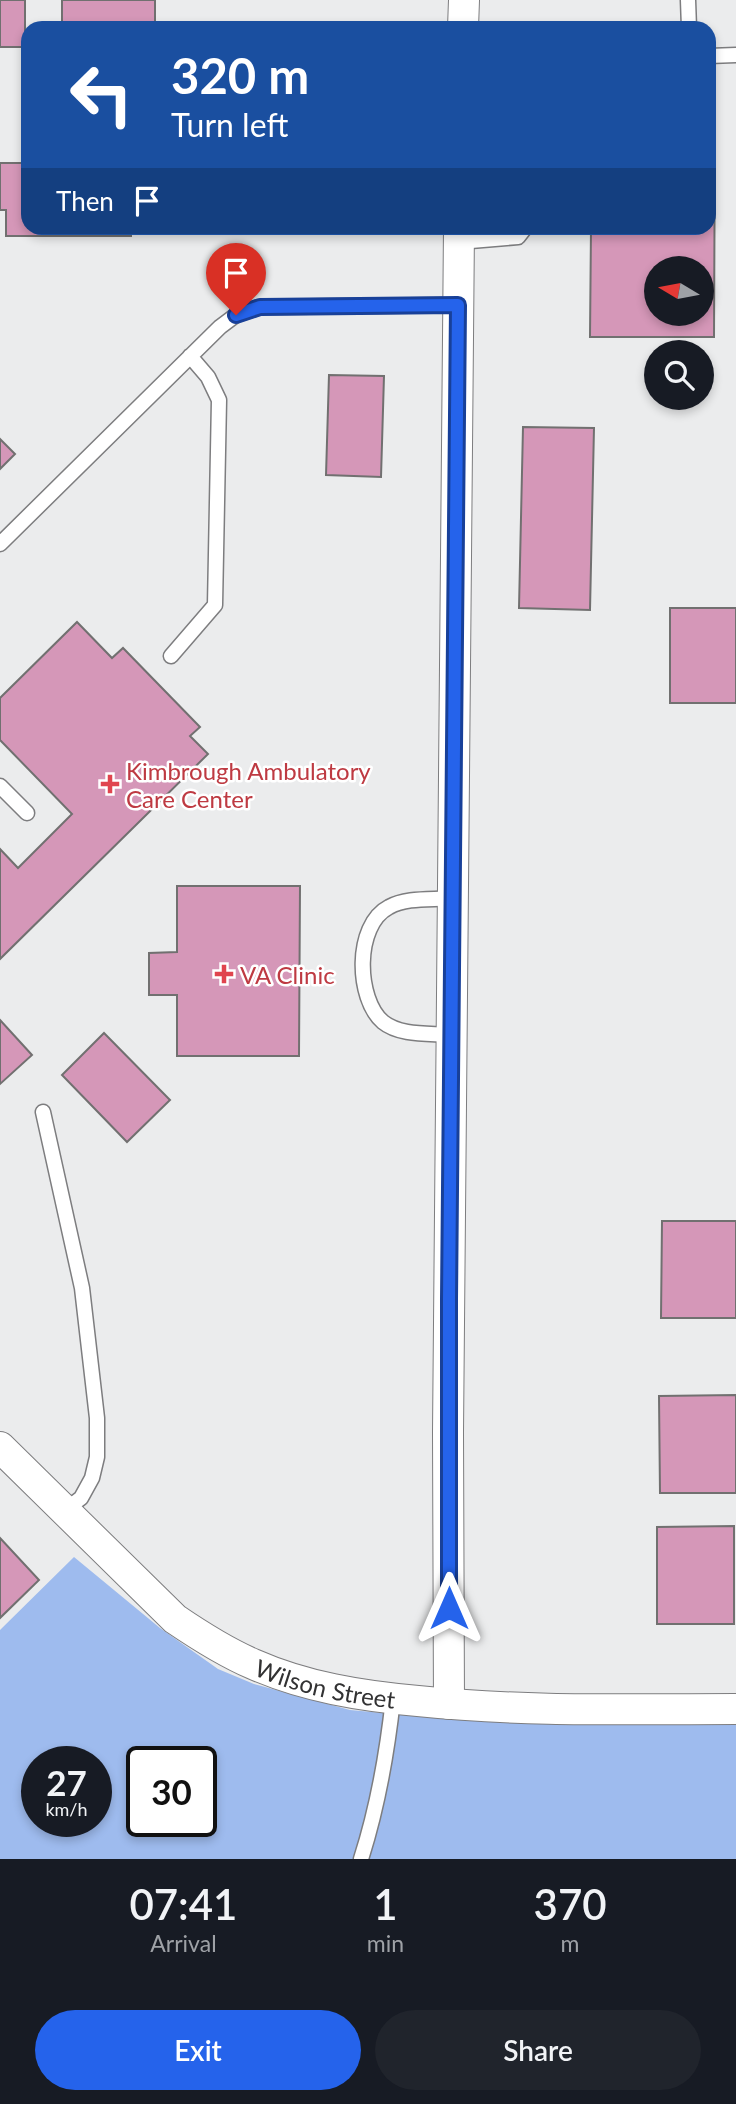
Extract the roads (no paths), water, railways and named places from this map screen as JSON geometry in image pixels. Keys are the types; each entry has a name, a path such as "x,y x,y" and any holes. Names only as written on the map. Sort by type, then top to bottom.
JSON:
{"street":[{"path":"463,21 464,0"},
{"path":"449,1704 448,1419 459,235"},
{"name":"Wilson Street","path":"0,1447 175,1619 205,1640 254,1665 346,1693 393,1699 517,1708 736,1709"}],"lane":[{"path":"688,0 689,21"},
{"path":"716,56 736,55"},
{"path":"479,235 520,235"},
{"path":"0,544 190,356 236,315 260,307 458,305"},
{"path":"171,656 215,605 219,400 208,376 190,356"},
{"path":"0,786 27,813"},
{"path":"451,1035 395,1029 383,1022 372,1009 364,990 364,957 370,923 386,908 401,902 452,898"},
{"path":"43,1112 82,1288 97,1418 97,1457 92,1478 81,1498 64,1511"},
{"path":"361,1859 374,1819 393,1699"}],"place":[{"name":"Kimbrough Ambulatory Care Center","path":"110,784"},
{"name":"VA Clinic","path":"224,974"}]}
